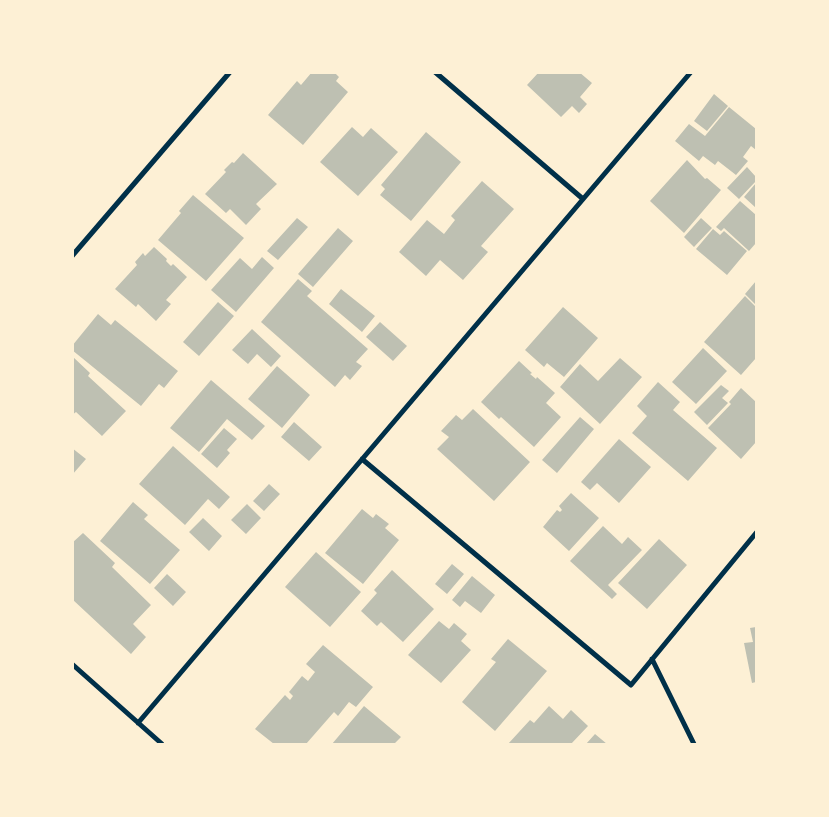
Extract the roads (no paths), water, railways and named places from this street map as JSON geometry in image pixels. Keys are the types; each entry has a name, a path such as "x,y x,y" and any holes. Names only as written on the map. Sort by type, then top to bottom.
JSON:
{"street":[{"path":"72,256 230,72"},
{"path":"435,72 583,199"},
{"path":"138,722 691,72"},
{"path":"362,459 630,684 756,534"},
{"path":"652,659 694,744"},
{"path":"72,664 162,744"}]}
